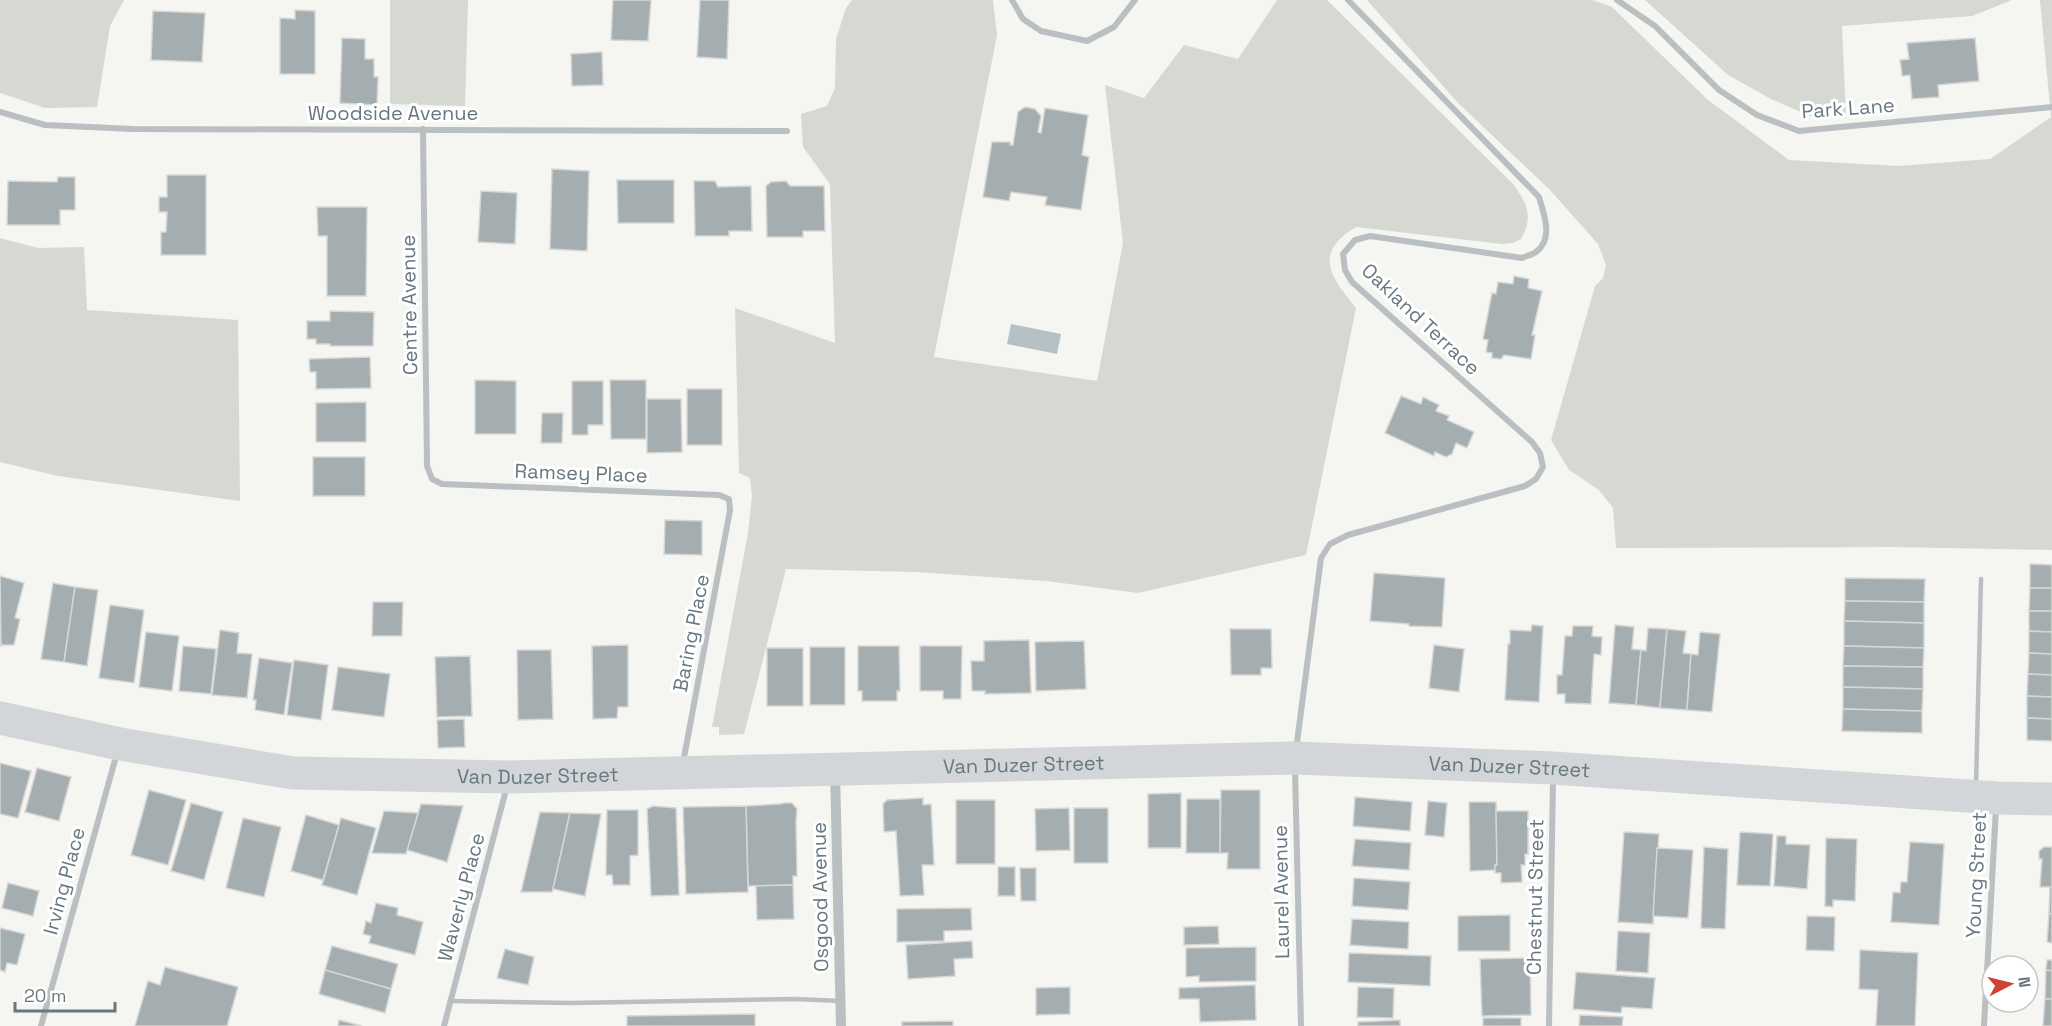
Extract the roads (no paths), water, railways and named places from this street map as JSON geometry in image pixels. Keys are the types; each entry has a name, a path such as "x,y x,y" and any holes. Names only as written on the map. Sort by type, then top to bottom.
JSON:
{"main road":[{"name":"Van Duzer Street","path":"0,718 120,744 293,773 509,777 1294,758 1553,768 1986,798 2052,800"}],"street":[{"path":"1012,0 1023,19 1041,31 1087,41 1114,27 1135,0"},
{"name":"Oakland Terrace","path":"1294,758 1321,558 1330,544 1348,535 1525,486 1536,479 1543,467 1540,453 1532,442 1352,282 1345,270 1343,254 1355,240 1370,236 1522,258 1537,252 1547,236 1546,219 1539,197 1348,0"},
{"name":"Park Lane","path":"1617,0 1655,26 1719,90 1757,115 1799,131 2052,107"},
{"name":"Woodside Avenue","path":"0,112 45,126 133,129 787,131"},
{"name":"Centre Avenue","path":"423,129 427,466 432,479"},
{"name":"Ramsey Place","path":"432,479 442,484 719,495 729,499"},
{"name":"Baring Place","path":"681,772 730,510 729,499"},
{"name":"Irving Place","path":"41,1026 120,744"},
{"name":"Laurel Avenue","path":"1294,758 1301,1026"},
{"name":"Osgood Avenue","path":"835,768 841,1026"},
{"name":"Chestnut Street","path":"1550,1026 1553,768"},
{"name":"Waverly Place","path":"444,1026 509,777"},
{"name":"Young Street","path":"1984,1026 1986,798"}],"lane":[{"path":"1981,579 1986,798"},
{"path":"450,1001 572,1003 795,999 841,1001"}]}
